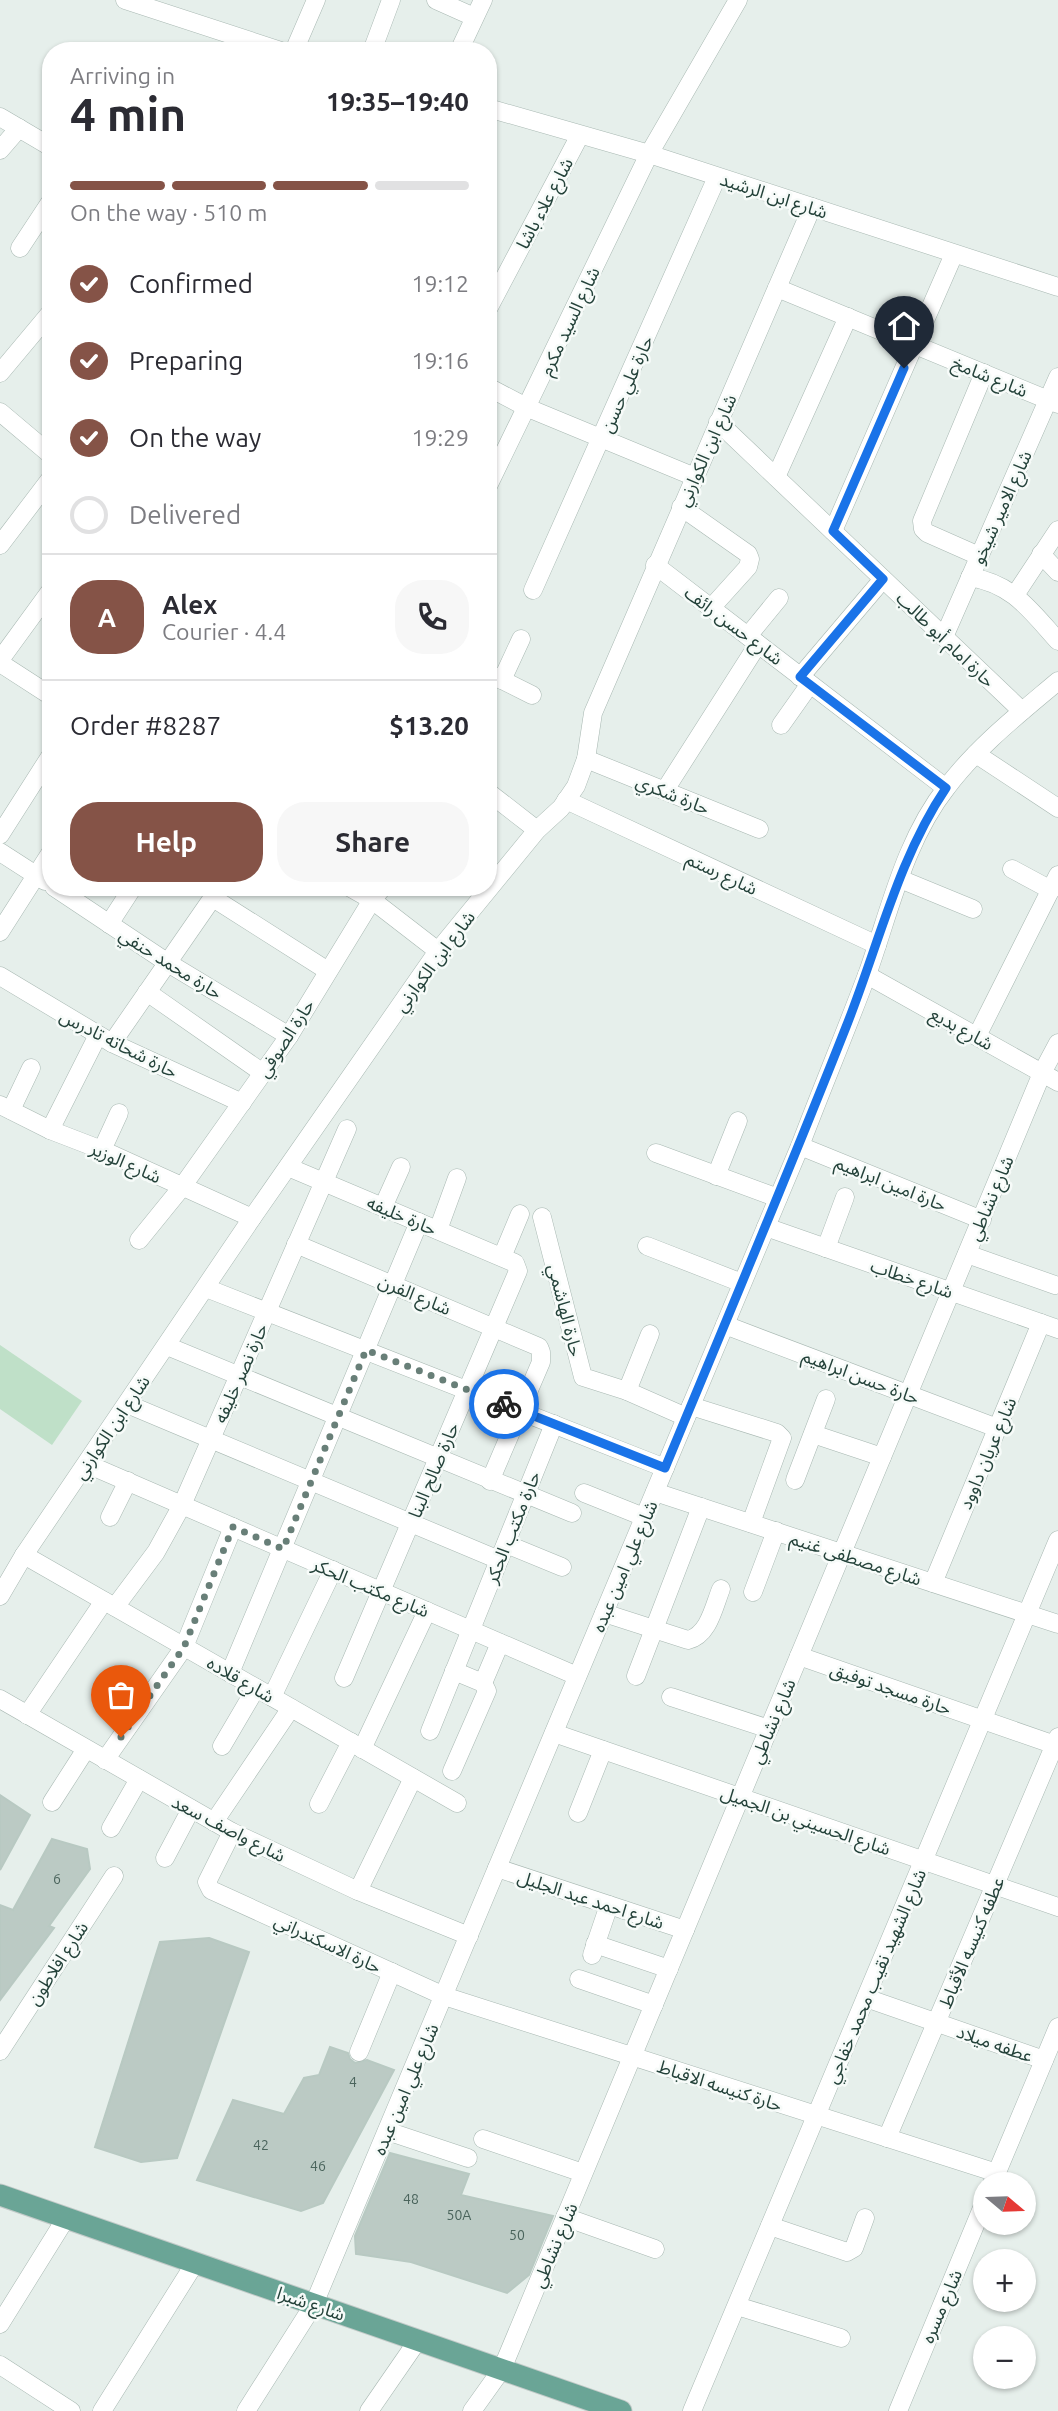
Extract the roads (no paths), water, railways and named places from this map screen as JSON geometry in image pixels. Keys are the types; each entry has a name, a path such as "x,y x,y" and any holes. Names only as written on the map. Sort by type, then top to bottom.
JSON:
{"main road":[{"name":"شارع شبرا","path":"0,2195 502,2370 587,2406 621,2411"}],"street":[{"path":"125,0 239,42"},
{"path":"298,42 316,0"},
{"path":"375,42 391,0"},
{"path":"436,0 474,17"},
{"path":"463,42 483,0"},
{"name":"شارع السيد مكرم","path":"497,468 649,154 738,0"},
{"name":"شارع ابن الرشيد","path":"497,112 649,154 1058,287"},
{"path":"0,117 42,142"},
{"path":"0,150 19,128"},
{"name":"شارع علاء باشا","path":"497,292 580,135"},
{"name":"حارة علي حسن","path":"534,590 717,177"},
{"name":"شارع ابن الكوارني","path":"497,879 537,830 561,808 576,786 586,759 593,713 812,207"},
{"path":"20,248 42,215"},
{"path":"833,531 954,254"},
{"name":"شارع شامخ","path":"777,288 1053,401"},
{"path":"776,477 848,317"},
{"path":"0,373 42,323"},
{"path":"979,556 927,533 922,525 922,517 984,373"},
{"name":"شارع الامير شيخو","path":"944,637 979,556 1053,401 1058,377"},
{"path":"497,392 528,408 695,477"},
{"path":"0,412 42,447"},
{"name":"حارة امام أبو طالب","path":"718,422 1022,711"},
{"path":"0,545 42,490"},
{"path":"681,507 748,554 750,559 748,567 712,608"},
{"path":"1015,595 1058,530"},
{"path":"1041,555 1058,572"},
{"name":"شارع حسن رائف","path":"655,565 946,788"},
{"path":"970,577 989,580 1006,588 1058,641"},
{"path":"781,725 805,680 883,579"},
{"path":"665,790 779,598"},
{"path":"42,603 0,662 42,690"},
{"path":"497,673 521,639"},
{"path":"497,677 532,695"},
{"name":"شارع علي امين عبده","path":"246,2411 314,2304 800,1146 867,975 900,879 926,818 946,788 976,754 1058,681"},
{"path":"976,754 1058,808"},
{"name":"حارة شكري","path":"586,759 759,829"},
{"path":"0,835 42,769"},
{"path":"497,799 537,830"},
{"name":"شارع رستم","path":"566,800 877,946"},
{"name":"حارة محمد حنفي","path":"0,852 42,879"},
{"path":"977,1036 1054,883 1012,869"},
{"path":"900,879 973,909"},
{"path":"0,932 42,887"},
{"name":"حارة محمد حنفي","path":"68,896 168,963 289,1036"},
{"path":"109,924 127,896"},
{"path":"50,1130 105,1039 147,992 214,896"},
{"path":"220,896 328,971"},
{"name":"حارة الصوفي","path":"139,1240 183,1187 289,1036 376,896"},
{"path":"381,896 438,951"},
{"name":"شارع ابن الكوارني","path":"0,1596 24,1555 252,1218 438,951 483,896"},
{"name":"شارع بديع","path":"867,975 1050,1078"},
{"name":"حارة شحاته تادرس","path":"0,976 105,1039 242,1103"},
{"path":"147,992 263,1073"},
{"name":"شارع نشاطي","path":"472,2411 502,2370 967,1254 1050,1078 1058,1043"},
{"path":"6,1108 31,1068"},
{"name":"شارع الوزير","path":"6,1108 50,1130 102,1150 252,1218"},
{"path":"102,1150 119,1113"},
{"path":"716,1176 738,1121"},
{"name":"حارة نصر خليفه","path":"27,1715 110,1604 156,1552 182,1505 347,1129"},
{"name":"حارة امين ابراهيم","path":"800,1146 982,1220"},
{"path":"656,1153 778,1198"},
{"name":"حارة خليفه","path":"288,1167 508,1260"},
{"path":"383,1207 401,1167"},
{"path":"438,1230 457,1178"},
{"path":"826,1248 845,1197"},
{"path":"508,1260 520,1214"},
{"name":"حارة الهاشمي","path":"542,1217 582,1375 587,1380 688,1412 777,1433 782,1438 751,1523"},
{"path":"230,1673 419,1222"},
{"name":"شارع خطاب","path":"766,1227 1058,1329"},
{"name":"شارع الفرن","path":"296,1244 535,1344 541,1352 541,1362 520,1411"},
{"path":"647,1246 742,1283"},
{"path":"967,1254 1055,1285"},
{"name":"حارة صالح البنا","path":"344,1678 519,1270 508,1260"},
{"path":"206,1288 665,1468"},
{"name":"شارع عريان داوود","path":"933,1583 1041,1323"},
{"name":"حارة حسن ابراهيم","path":"725,1325 997,1428"},
{"path":"627,1391 650,1334"},
{"path":"167,1346 572,1513"},
{"path":"795,1480 826,1399"},
{"path":"127,1404 411,1523 502,1552 562,1567"},
{"path":"490,1481 520,1411"},
{"name":"حارة مكتب الحكر","path":"430,1731 554,1424"},
{"path":"813,1434 882,1457"},
{"name":"شارع مكتب الحكر","path":"87,1464 578,1676"},
{"path":"110,1517 128,1481"},
{"name":"شارع مصطفى غنيم","path":"655,1492 1058,1624"},
{"path":"583,1493 644,1517"},
{"path":"636,1676 701,1507"},
{"path":"105,1760 184,1647 233,1527"},
{"path":"754,1592 776,1531"},
{"name":"شارع الشهيد نقيب محمد خفاجي","path":"692,2411 1058,1540"},
{"name":"شارع قلاده","path":"24,1555 457,1803"},
{"path":"272,1697 333,1570"},
{"path":"604,1614 688,1640 705,1629 721,1589"},
{"path":"318,1804 356,1745 427,1611"},
{"path":"483,1683 500,1643"},
{"name":"حارة مسجد توفيق","path":"799,1656 1057,1743"},
{"path":"452,1771 487,1693 483,1683 454,1671"},
{"path":"222,1746 256,1688"},
{"path":"671,1697 769,1729"},
{"name":"شارع واصف سعد","path":"0,1699 232,1832 358,1891 469,1936"},
{"path":"214,1822 291,1708"},
{"name":"شارع الحسيني بن الجميل","path":"554,1733 1058,1907"},
{"name":"عطفه كنيسه الأقباط","path":"887,2138 1057,1743"},
{"path":"52,1801 86,1749"},
{"path":"578,1813 603,1750"},
{"path":"358,1891 413,1778"},
{"path":"111,1828 139,1779"},
{"path":"165,1858 191,1809"},
{"name":"حارة الاسكندراني","path":"232,1832 207,1882 211,1889 444,1996"},
{"name":"شارع احمد عبد الجليل","path":"497,1868 685,1930"},
{"name":"شارع افلاطون","path":"0,2051 114,1875"},
{"path":"609,1905 593,1950 669,1969"},
{"path":"359,2052 392,1972"},
{"path":"579,1979 653,2005"},
{"name":"حارة كنيسه الاقباط","path":"444,1996 887,2138 977,2172"},
{"name":"عطفه ميلاد","path":"866,1998 1044,2060"},
{"path":"998,2172 1058,2027"},
{"path":"387,2131 468,2158"},
{"path":"483,2139 583,2173"},
{"path":"565,2217 655,2249"},
{"path":"0,2324 66,2218"},
{"path":"770,2226 847,2252 854,2248 865,2218"},
{"name":"شارع مسره","path":"898,2411 973,2230"},
{"path":"102,2411 195,2263"},
{"path":"737,2306 841,2338"},
{"path":"369,2411 418,2340"},
{"path":"0,2365 71,2411"}]}
